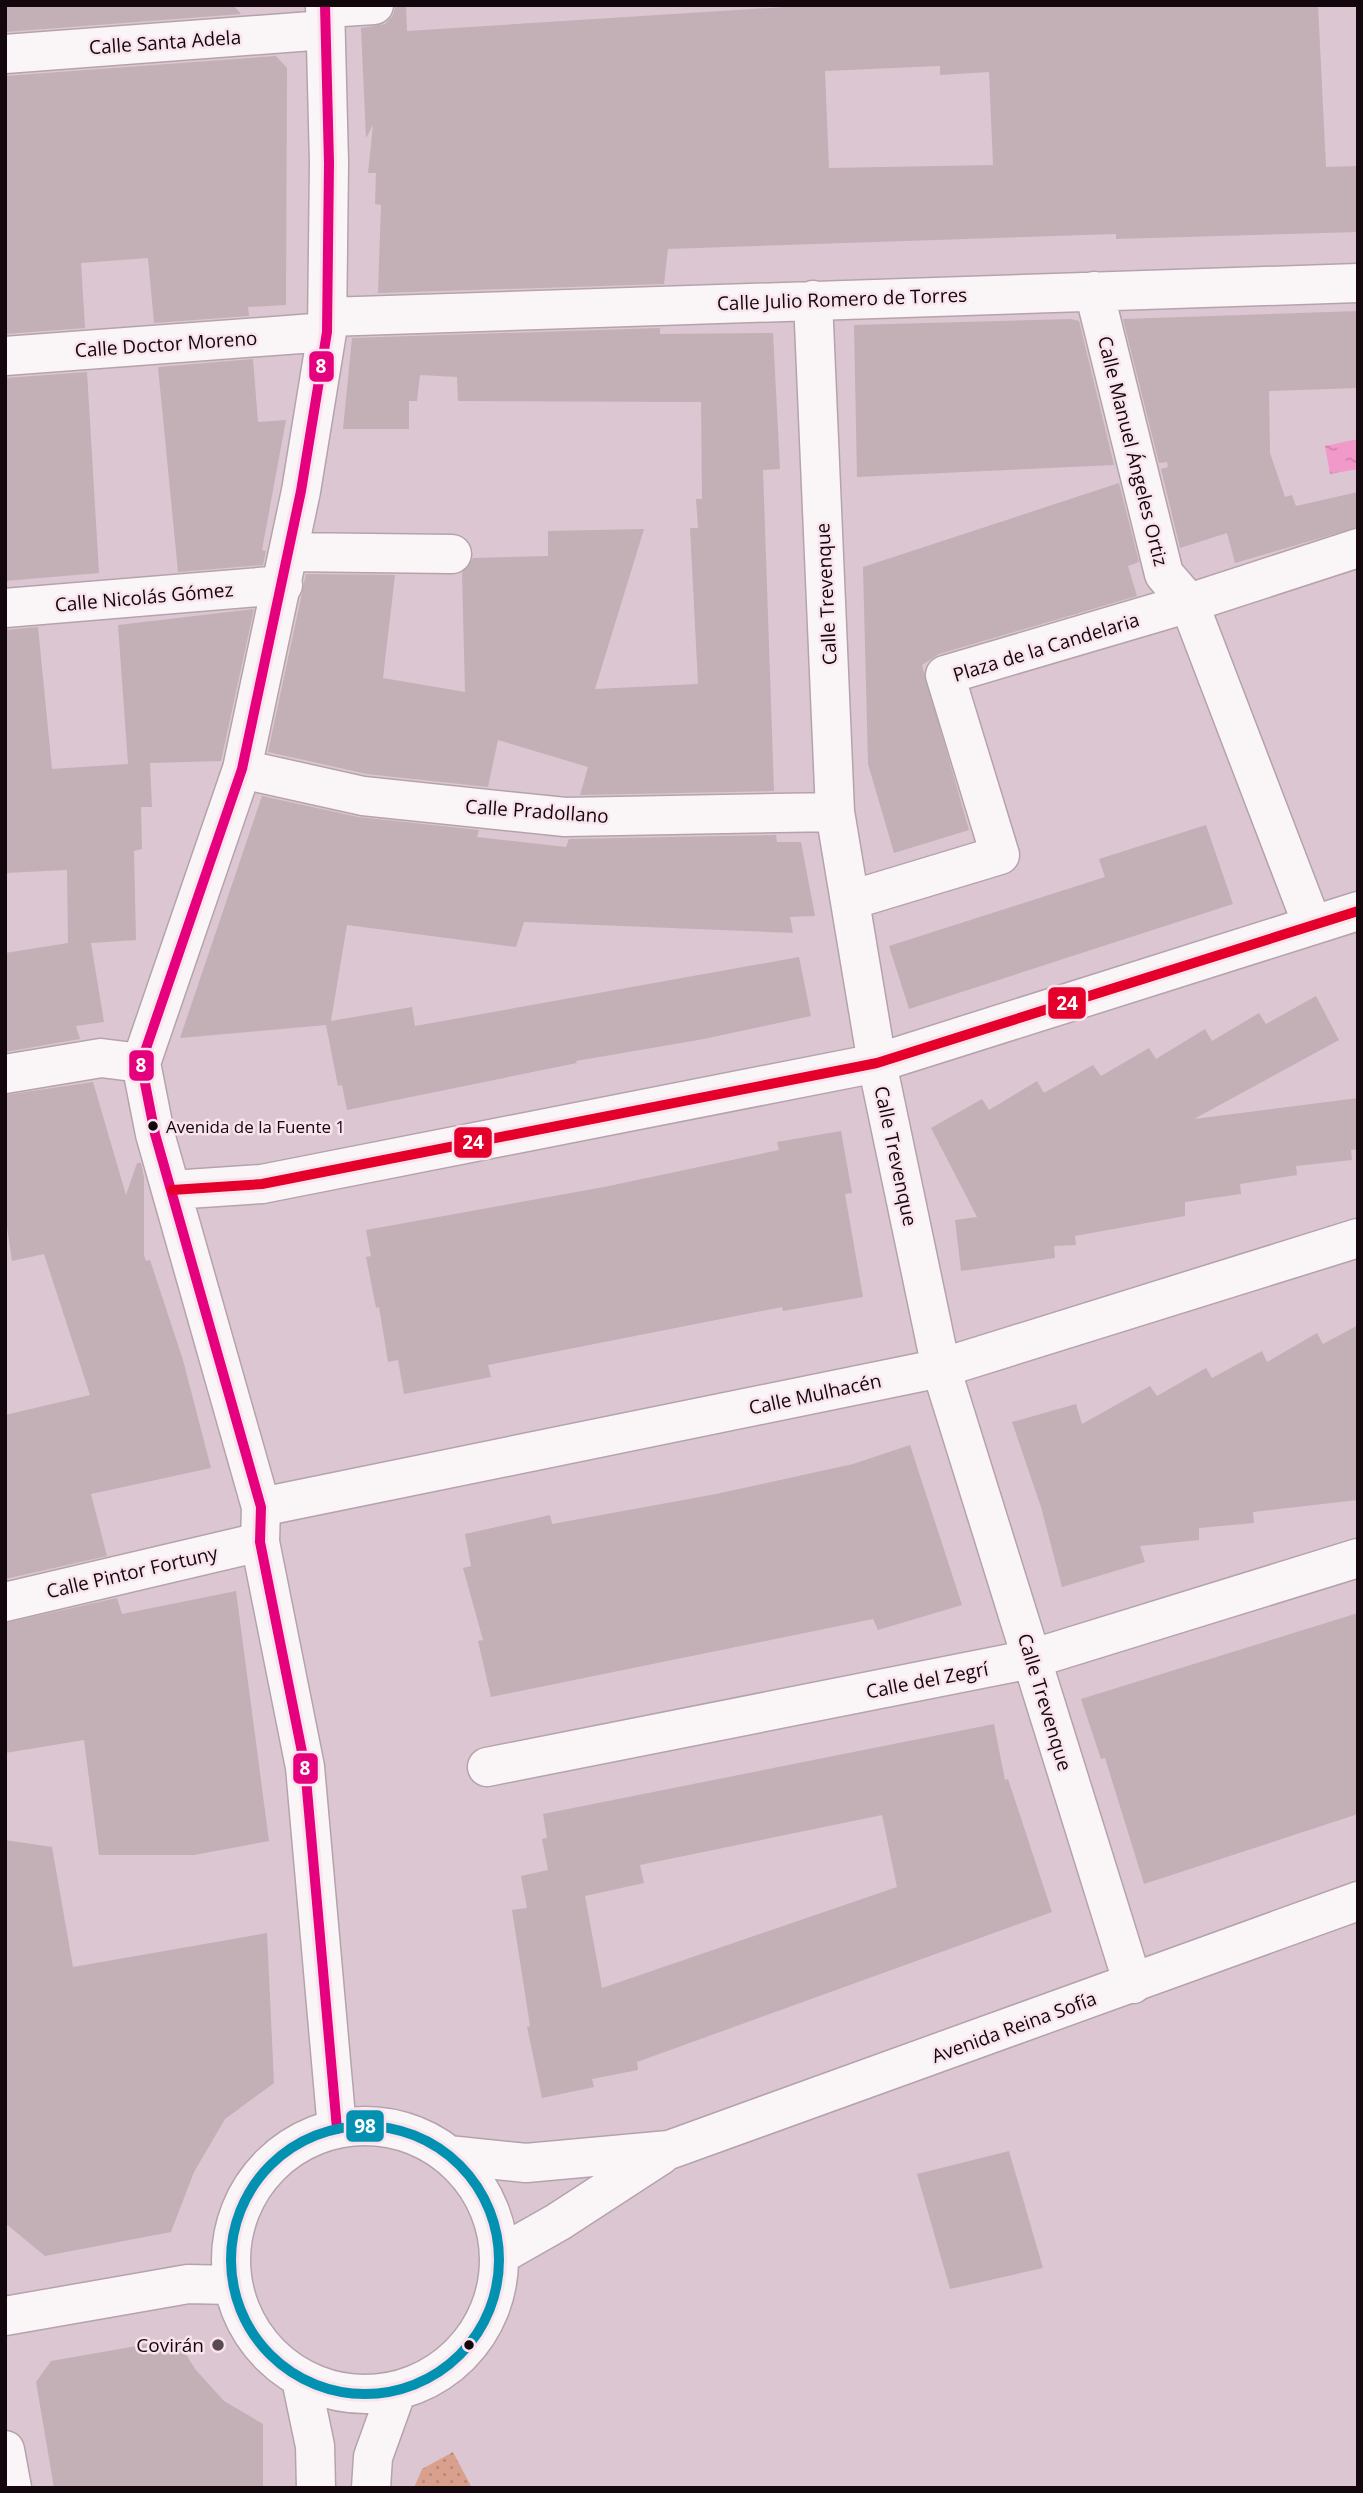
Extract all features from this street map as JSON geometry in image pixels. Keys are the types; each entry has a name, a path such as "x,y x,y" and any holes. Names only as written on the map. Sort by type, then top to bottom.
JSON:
{"street":[{"name":"Calle Santa Adela","path":"5,54 325,14 374,5"},
{"path":"325,14 329,163 327,324 286,569 242,769 141,1063 155,1135 173,1190 260,1524 305,1767 337,2129"},
{"name":"Calle Julio Romero de Torres","path":"327,324 813,300 1358,283"},
{"name":"Calle Manuel Ángeles Ortiz","path":"1094,291 1164,574 1189,603"},
{"name":"Calle Trevenque","path":"813,300 835,813 877,1063 941,1368 1133,1984"},
{"name":"Calle Doctor Moreno","path":"5,356 327,324"},
{"name":"Plaza de la Candelaria","path":"851,900 1000,855 945,675 1189,603 1358,548"},
{"name":"Calle Nicolás Gómez","path":"5,608 286,569 452,554"},
{"path":"1189,603 1312,924"},
{"name":"Calle Pradollano","path":"242,769 363,796 565,817 835,813"},
{"path":"173,1190 262,1184 877,1063 1358,911"},
{"path":"5,1074 101,1058 141,1063"},
{"name":"Calle Mulhacén","path":"260,1524 941,1368 1358,1238"},
{"name":"Calle Pintor Fortuny","path":"5,1602 260,1524"},
{"name":"Calle del Zegrí","path":"487,1767 1031,1659 1358,1558"},
{"name":"Avenida Reina Sofía","path":"500,2256 669,2150 1358,1901"},
{"path":"368,2126 397,2130 424,2140 448,2155 477,2187 489,2209 500,2256 499,2281 485,2323 463,2354 431,2378 396,2393 353,2394 301,2379 276,2362 249,2329 232,2285 230,2252 234,2229 254,2185 279,2157 294,2147 337,2129 368,2126"},
{"name":"Avenida Reina Sofía","path":"448,2155 526,2163 669,2150"},
{"path":"5,2316 188,2284 232,2285"},
{"path":"301,2379 315,2446 316,2488"},
{"path":"371,2488 373,2457 396,2393"},
{"path":"5,2450 12,2488"}],"shaded area":[{"path":"453,2452 472,2488 414,2488 422,2469"}],"water":[{"path":"1358,439 1358,469 1330,474 1325,446"}],"building":[{"path":"5,5 233,5 241,14 5,32"},
{"path":"396,5 406,5 407,31 817,5 1318,5 1326,167 1358,166 1358,232 1116,239 1116,234 668,249 664,284 378,293 381,205 375,204 376,173 368,173 373,125 366,138 361,28 385,24 393,15","holes":["940,66 940,75 989,72 993,165 829,168 825,71"]},
{"path":"276,56 287,68 286,305 248,307 249,316 154,323 148,258 81,263 85,328 5,334 5,76"},
{"path":"1358,311 1358,388 1269,391 1270,453 1285,497 1292,495 1296,506 1358,492 1358,527 1235,563 1227,533 1180,548 1161,469 1168,467 1167,462 1159,463 1123,319"},
{"path":"1071,319 1079,321 1114,465 857,477 854,325"},
{"path":"660,328 660,334 773,333 780,469 763,470 774,791 580,795 588,767 498,740 488,787 367,774 268,752 306,574 395,575 383,678 465,692 462,573 473,558 548,556 548,531 644,529 595,689 698,684 690,528 698,528 696,499 702,499 701,402 458,401 457,377 420,375 417,401 409,401 409,429 343,429 352,338"},
{"path":"253,359 258,422 286,420 262,550 266,551 263,565 178,572 158,367"},
{"path":"87,372 99,573 5,581 5,378"},
{"path":"1119,483 1139,562 1128,566 1137,596 939,654 922,665 969,830 894,853 868,764 863,567"},
{"path":"254,609 221,761 150,763 152,807 141,807 142,849 134,851 136,940 91,943 104,1022 76,1026 80,1039 5,1052 5,953 68,943 67,870 5,873 5,630 38,627 52,769 128,764 118,625"},
{"path":"262,796 358,817 479,830 477,837 566,847 569,839 776,835 777,842 801,842 815,916 790,917 793,933 524,922 516,947 347,925 331,1021 412,1007 415,1026 799,957 811,1016 704,1039 576,1061 577,1063 347,1110 342,1085 338,1086 326,1025 180,1038"},
{"path":"1206,825 1233,904 909,1009 889,946 1105,877 1099,859"},
{"path":"1316,996 1339,1040 1194,1119 1358,1098 1358,1149 1351,1150 1352,1160 1296,1166 1297,1175 1240,1184 1241,1194 1185,1202 1185,1216 1075,1236 1076,1245 1054,1246 1055,1258 961,1271 955,1220 977,1217 931,1128 982,1099 989,1110 1037,1081 1044,1093 1093,1065 1101,1076 1149,1048 1156,1059 1205,1029 1212,1041 1259,1013 1266,1024"},
{"path":"93,1082 126,1195 137,1163 141,1163 144,1177 144,1255 146,1261 150,1260 183,1360 211,1468 91,1494 107,1556 5,1579 5,1415 90,1395 44,1254 12,1261 5,1213 5,1095"},
{"path":"841,1131 852,1193 845,1194 863,1297 783,1311 782,1307 488,1365 491,1377 404,1394 398,1360 388,1362 379,1307 376,1308 366,1257 371,1256 366,1230 604,1187 779,1150 777,1142"},
{"path":"1358,1325 1358,1500 1253,1512 1254,1523 1199,1528 1199,1540 1140,1546 1145,1562 1062,1587 1041,1507 1012,1422 1076,1404 1082,1424 1150,1386 1157,1396 1206,1368 1212,1378 1262,1351 1267,1362 1317,1333 1323,1344"},
{"path":"910,1445 962,1605 878,1630 873,1619 491,1697 478,1641 483,1640 463,1568 471,1566 465,1534 550,1515 552,1524 716,1494 853,1464"},
{"path":"236,1591 269,1841 194,1855 99,1855 84,1740 5,1753 5,1623 117,1598 122,1614"},
{"path":"1358,1613 1358,1814 1144,1884 1105,1758 1101,1759 1081,1699"},
{"path":"994,1724 1005,1780 1008,1779 1052,1912 637,2062 638,2070 592,2079 594,2087 542,2098 527,2027 530,2026 512,1910 527,1908 521,1876 548,1870 542,1839 547,1838 543,1814","holes":["882,1815 897,1887 602,1988 585,1896 644,1883 640,1865"]},
{"path":"5,1840 52,1847 73,1967 267,1933 274,2083 225,2119 194,2172 171,2232 45,2256 5,2223"},
{"path":"1009,2151 1043,2268 950,2289 917,2174"},
{"path":"177,2339 195,2369 224,2401 263,2424 263,2488 54,2488 36,2382 51,2361"}],"transit line":[{"name":"8","path":"325,5 329,163 327,332 301,491 242,769 141,1063 155,1134 261,1507 260,1542 305,1767 337,2129"},
{"name":"24","path":"172,1190 262,1184 877,1063 1358,911"},
{"name":"98","path":"365,2126 416,2136 460,2165 489,2209 499,2260 489,2311 460,2355 416,2384 365,2394 314,2384 270,2355 241,2311 231,2260 241,2209 270,2165 314,2136 365,2126"}],"place":[{"name":"Avenida de la Fuente 1","path":"153,1126"},
{"name":"Covirán","path":"218,2345"}]}
